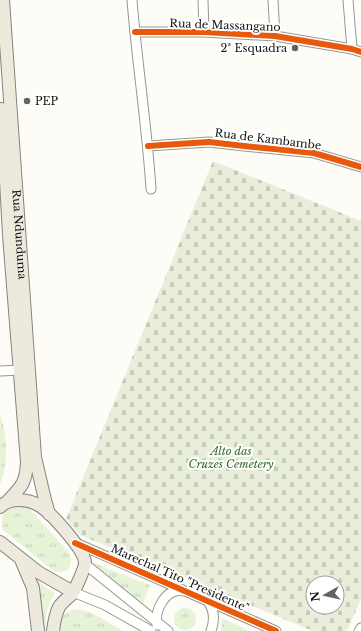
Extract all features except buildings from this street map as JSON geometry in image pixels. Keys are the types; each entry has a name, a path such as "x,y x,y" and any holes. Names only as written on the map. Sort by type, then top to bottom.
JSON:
{"main road":[{"name":"Rua Ndunduma","path":"3,0 35,457 50,514"},
{"name":"Rua Ndunduma","path":"0,70 9,235 27,462 26,475 20,488 2,504"},
{"path":"2,504 21,500 40,506 50,514 84,556 85,564 73,592 60,606 55,617 53,631"},
{"path":"0,542 38,572 73,592"},
{"path":"20,559 25,567 33,588 38,631"}],"street":[{"path":"132,0 148,146 151,189"},
{"path":"203,0 204,32"},
{"path":"273,0 275,36"},
{"path":"348,0 357,51"},
{"name":"Rua de Massangano","path":"135,32 204,32 275,36 357,51"},
{"name":"Rua de Kambambe","path":"148,146 209,142 314,153 361,166"},
{"path":"0,371 20,370"},
{"name":"Marechal Tito \"Presidente\"","path":"75,543 276,631"},
{"path":"85,564 158,627 168,631"},
{"path":"158,627 158,609 165,598 180,590 187,592"},
{"path":"73,592 105,605 151,631"},
{"path":"207,600 214,613 214,622 211,631"}],"green space":[{"name":"Alto das Cruzes Cemetery","path":"213,161 361,221 361,599 347,631 313,631 80,535 66,519"},
{"path":"0,416 3,423 6,441 6,460 3,477 0,484"},
{"path":"22,505 29,508 70,554 71,561 69,569 62,572 55,572 3,530 2,518 5,510 7,508"},
{"path":"86,560 150,585 143,604"},
{"path":"34,576 44,586 55,593 47,611 46,631 42,631"},
{"path":"185,608 189,609 195,615 195,623 189,629 185,630 181,629 175,623 174,619 175,615 181,609"},
{"path":"78,609 94,614 123,631 58,631 60,622 66,613"},
{"path":"222,618 249,631 221,631"}],"cycle path":[{"path":"135,32 204,32 275,36 352,49 361,52"},
{"path":"148,146 209,142 314,153 361,167"},
{"path":"75,543 276,631"}],"place":[{"name":"2ª Esquadra","path":"295,48"},
{"name":"PEP","path":"27,101"}]}
